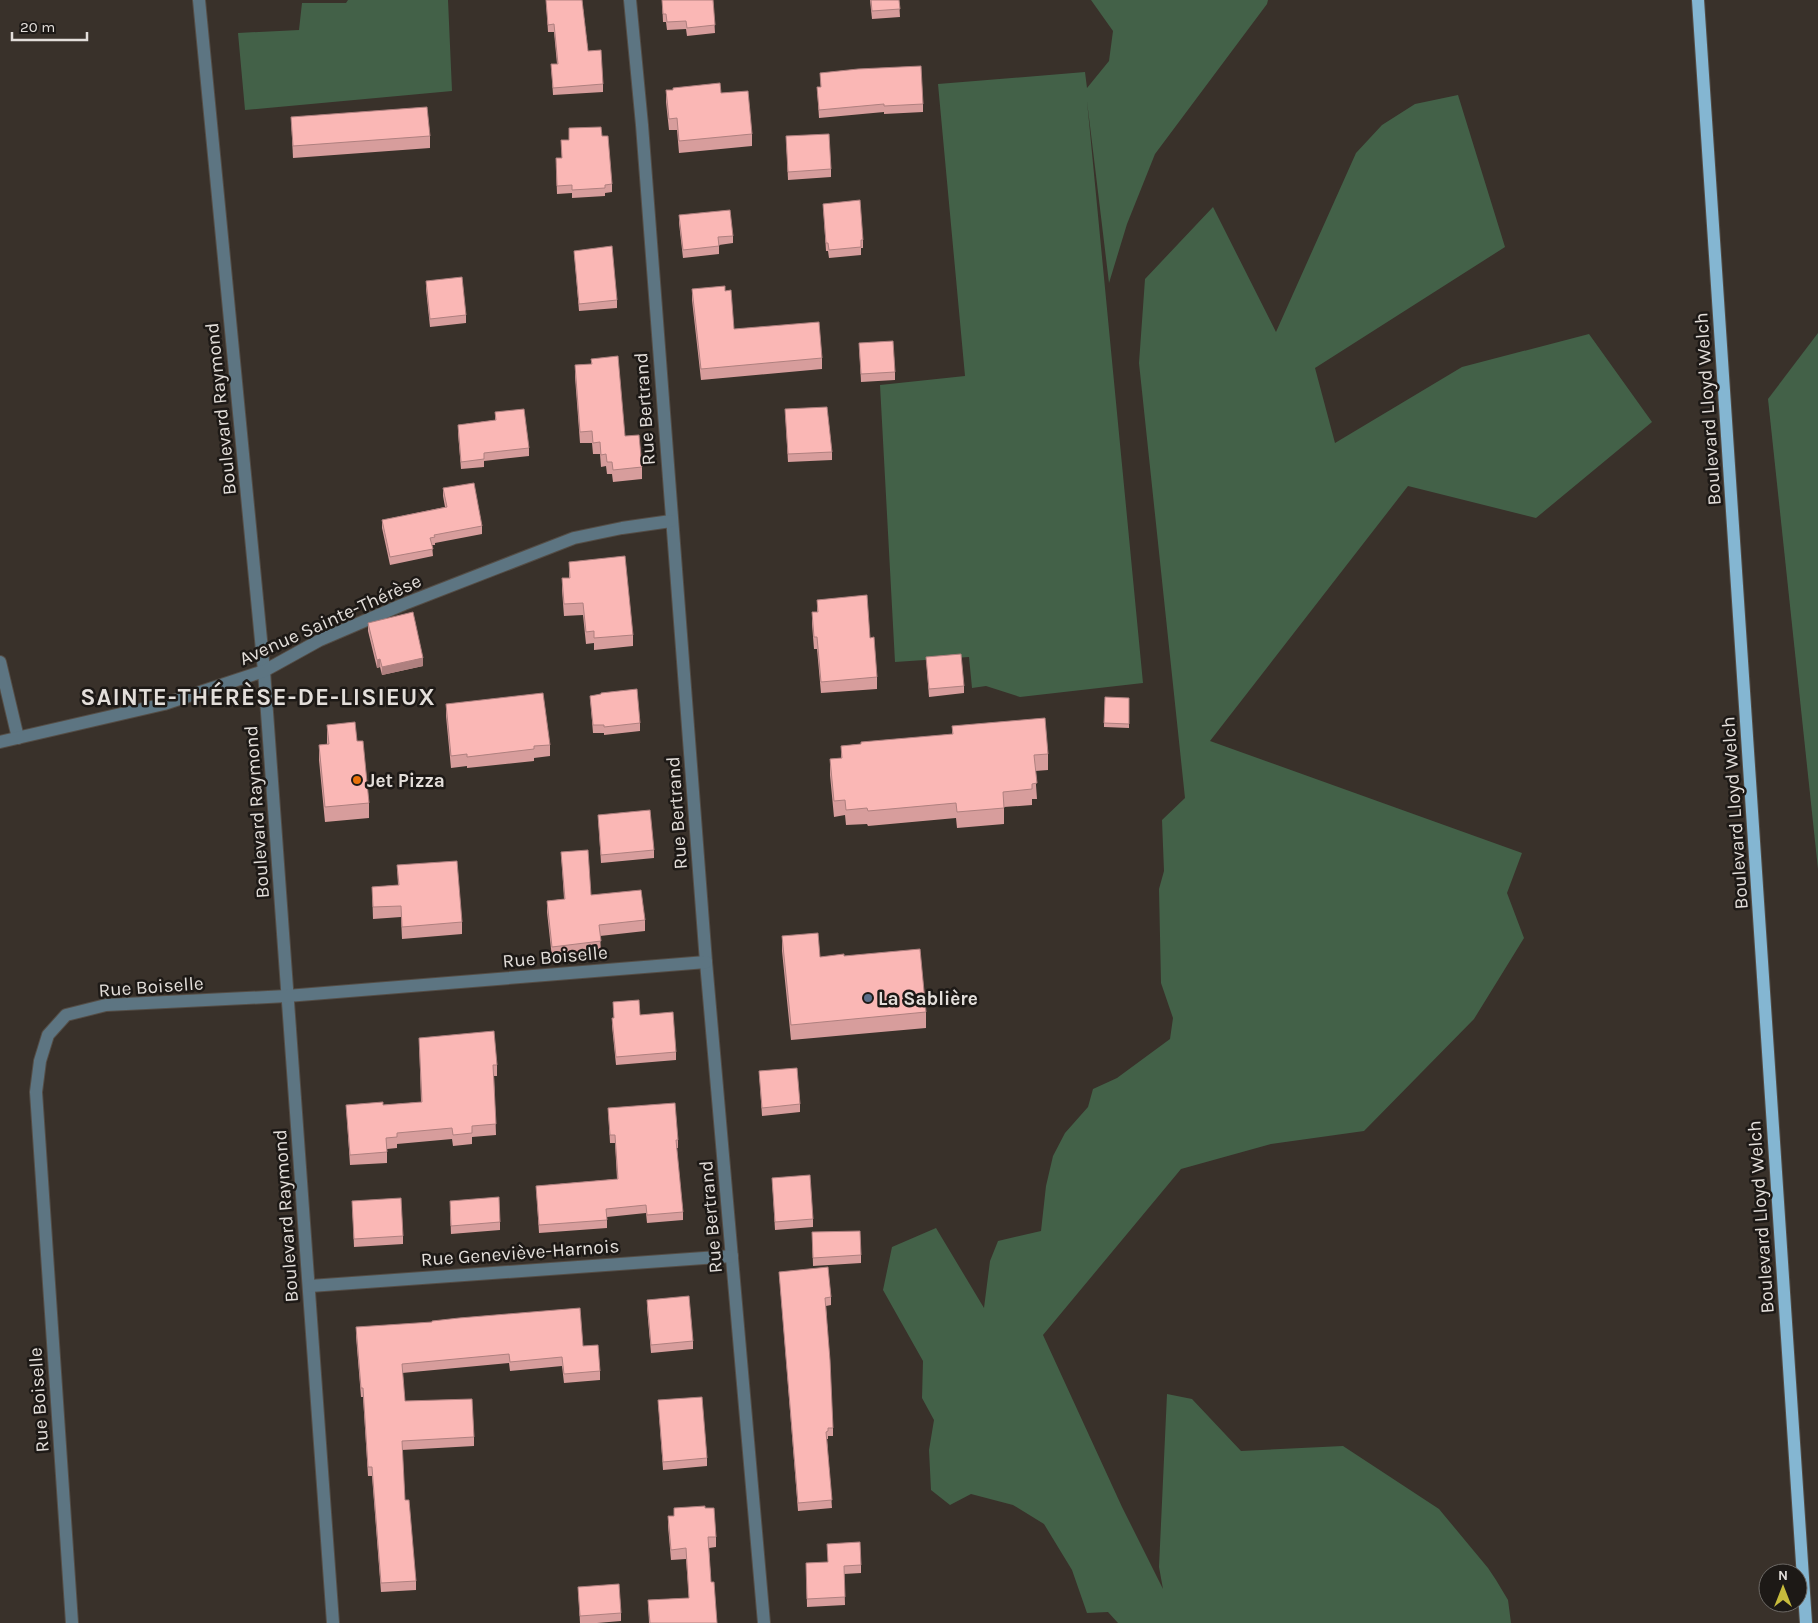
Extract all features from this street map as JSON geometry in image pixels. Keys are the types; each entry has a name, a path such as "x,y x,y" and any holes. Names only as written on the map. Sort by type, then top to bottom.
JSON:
{"main road":[{"name":"Boulevard Lloyd Welch","path":"1698,0 1806,1623"}],"street":[{"name":"Boulevard Raymond","path":"199,0 264,671 333,1623"},
{"name":"Rue Bertrand","path":"630,0 642,125 706,962 764,1623"},
{"name":"Avenue Sainte-Thérèse","path":"0,742 164,704 264,671 320,640 413,601 574,538 622,528 671,521"},
{"path":"0,662 18,738"},
{"name":"Rue Boiselle","path":"72,1623 36,1092 40,1061 48,1035 66,1015 106,1005 288,996 706,962"},
{"name":"Rue Geneviève-Harnois","path":"310,1286 732,1256"}],"green space":[{"path":"348,0 448,0 452,91 245,110 238,33 299,30 302,3 346,3"},
{"path":"1091,0 1268,0 1267,4 1155,154 1127,224 1109,283 1087,101 1143,683 1020,697 986,686 972,688 969,657 895,662 880,385 965,376 938,84 1085,72 1087,88 1109,61 1113,31"},
{"path":"1458,95 1505,247 1315,368 1335,443 1462,367 1589,334 1652,422 1536,518 1408,486 1210,741 1522,853 1507,893 1524,938 1474,1019 1364,1131 1271,1144 1181,1169 1043,1335 1122,1507 1163,1589 1159,1567 1167,1394 1192,1399 1241,1451 1343,1446 1439,1509 1496,1580 1508,1600 1511,1623 1118,1623 1108,1612 1087,1613 1072,1570 1044,1524 1013,1505 971,1494 950,1505 931,1490 929,1450 934,1420 922,1398 923,1361 883,1290 892,1247 936,1228 984,1308 990,1261 998,1241 1041,1231 1046,1186 1053,1156 1065,1133 1088,1107 1093,1089 1117,1078 1170,1039 1173,1018 1161,983 1159,889 1164,871 1162,820 1185,798 1139,363 1145,279 1213,207 1276,332 1356,153 1382,125 1415,104"},
{"path":"1818,333 1818,869 1768,399"}],"building":[{"path":"546,0 582,0 588,51 601,50 603,84 553,88 551,64 558,64 554,24 548,25"},
{"path":"662,0 713,0 715,25 687,28 686,21 667,22 666,14 663,14"},
{"path":"871,0 899,0 900,9 872,11"},
{"path":"921,66 923,104 884,106 884,104 819,110 817,87 821,87 820,73"},
{"path":"720,83 721,93 748,91 752,134 679,141 677,118 669,119 666,90"},
{"path":"427,107 430,136 293,146 291,117"},
{"path":"601,127 602,136 608,136 612,184 605,185 605,188 572,190 572,185 557,186 556,158 562,158 561,140 569,140 569,128"},
{"path":"829,134 831,169 788,172 786,136"},
{"path":"860,200 863,240 861,240 861,247 829,250 828,243 826,243 823,204"},
{"path":"730,210 733,236 718,237 719,246 683,250 679,215"},
{"path":"612,246 617,300 579,304 574,251"},
{"path":"462,277 466,315 430,319 426,281"},
{"path":"725,286 725,291 731,290 734,329 819,322 822,358 701,369 692,289"},
{"path":"893,341 895,372 861,374 859,343"},
{"path":"618,356 625,436 639,435 642,467 613,470 612,462 607,462 606,454 601,455 600,442 593,443 592,431 580,432 575,365 592,364 591,359"},
{"path":"827,407 832,452 788,454 785,409"},
{"path":"524,409 529,448 484,453 484,459 461,462 458,425 496,420 495,412"},
{"path":"474,483 482,526 434,535 435,537 430,538 433,549 390,557 382,520 447,507 443,488"},
{"path":"625,556 633,635 594,638 594,631 586,632 583,603 564,604 562,578 570,578 569,562"},
{"path":"867,595 870,638 874,637 877,677 821,682 817,637 814,637 812,612 818,612 817,600"},
{"path":"413,612 423,658 382,667 380,659 377,660 368,623"},
{"path":"961,654 964,686 929,689 926,657"},
{"path":"637,689 640,723 604,727 604,725 593,725 590,696"},
{"path":"543,693 550,745 534,746 534,749 467,757 467,754 451,756 446,704"},
{"path":"1105,697 1129,698 1129,724 1104,723"},
{"path":"1045,718 1048,754 1034,755 1037,783 1032,784 1032,789 1003,792 1004,808 957,812 956,803 868,811 867,808 846,810 845,800 834,801 830,759 842,758 841,746 861,744 861,742 953,734 952,726"},
{"path":"355,722 357,741 363,741 369,803 325,807 319,745 329,744 327,725"},
{"path":"650,810 654,850 601,855 598,815"},
{"path":"588,850 591,895 641,890 645,920 599,925 601,941 552,947 547,901 565,899 561,852"},
{"path":"457,861 462,922 402,927 401,906 373,907 372,887 399,885 397,865"},
{"path":"818,933 820,957 920,949 926,1012 791,1025 782,936"},
{"path":"639,1000 640,1015 673,1012 676,1052 616,1057 612,1018 614,1018 613,1002"},
{"path":"494,1031 497,1065 493,1065 496,1124 472,1126 472,1133 453,1135 452,1128 397,1133 397,1137 386,1138 387,1152 350,1155 346,1105 383,1102 383,1105 422,1102 419,1038"},
{"path":"797,1068 800,1104 762,1108 759,1071"},
{"path":"675,1103 678,1140 676,1140 683,1212 647,1215 646,1205 606,1209 607,1220 539,1225 536,1186 618,1179 615,1135 610,1135 608,1108"},
{"path":"810,1175 813,1219 775,1222 772,1178"},
{"path":"499,1197 500,1222 451,1226 450,1201"},
{"path":"401,1198 403,1236 354,1239 352,1201"},
{"path":"860,1231 861,1255 813,1258 812,1232"},
{"path":"828,1267 831,1297 825,1298 833,1428 828,1428 826,1432 832,1500 798,1503 779,1272"},
{"path":"689,1296 693,1341 651,1345 647,1300"},
{"path":"580,1308 583,1346 598,1345 600,1371 564,1374 562,1357 510,1362 509,1354 402,1364 405,1401 472,1399 474,1437 402,1441 405,1500 409,1500 416,1581 381,1583 372,1467 368,1467 363,1388 361,1388 356,1327"},
{"path":"702,1397 707,1458 663,1462 658,1400"},
{"path":"705,1506 705,1508 714,1508 716,1537 708,1537 711,1582 714,1582 717,1623 650,1623 648,1600 689,1598 686,1548 671,1550 668,1516 674,1516 674,1508"},
{"path":"860,1542 861,1565 844,1566 845,1597 807,1599 806,1563 828,1562 827,1544"},
{"path":"619,1584 621,1613 580,1616 578,1587"}],"place":[{"name":"Jet Pizza","path":"357,780"},
{"name":"La Sablière","path":"868,998"}],"district":[{"name":"SAINTE-THÉRÈSE-DE-LISIEUX","path":"258,697"}]}
